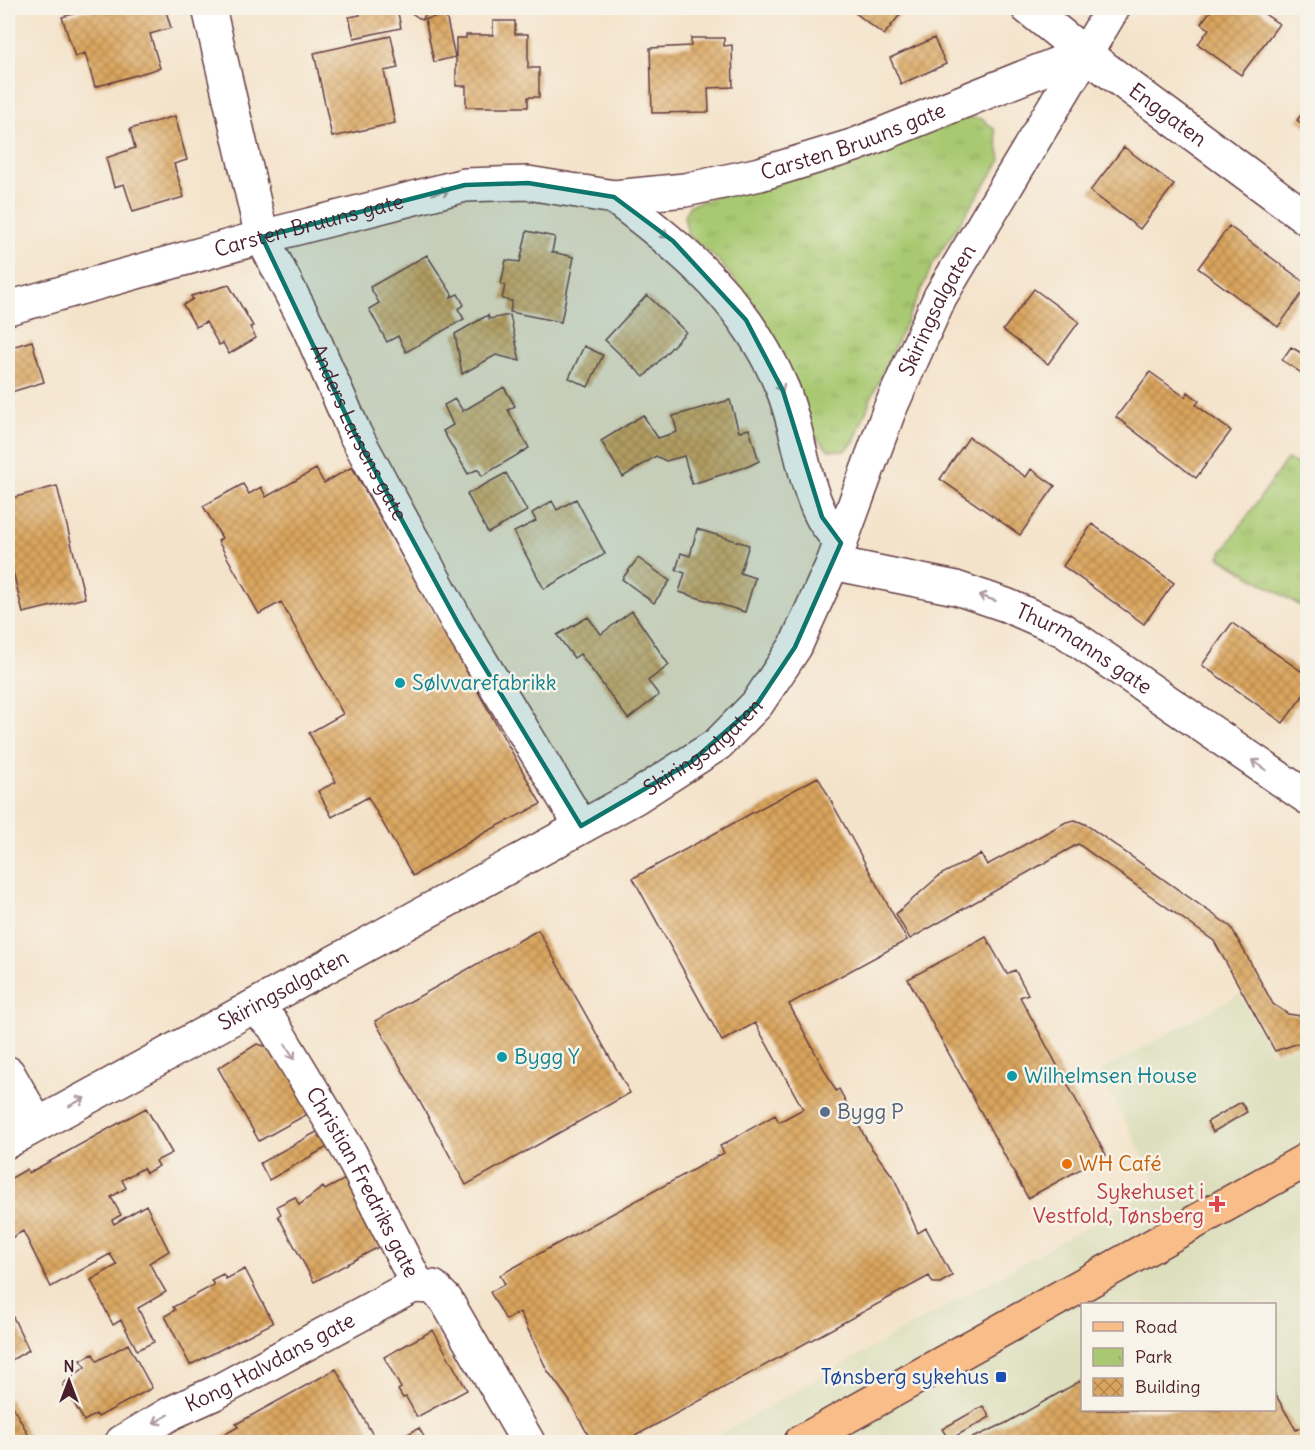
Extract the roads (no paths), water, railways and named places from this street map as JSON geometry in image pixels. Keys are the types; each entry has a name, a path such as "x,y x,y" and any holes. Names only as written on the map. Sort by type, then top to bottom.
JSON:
{"main road":[{"path":"801,1443 1308,1159"}],"street":[{"name":"Anders Larsens gate","path":"209,8 262,237 309,328 355,434 459,625 581,826"},
{"name":"Enggaten","path":"1028,8 1084,53 1308,219"},
{"name":"Skiringsalgaten","path":"8,1141 636,797 718,744 757,704 795,647 837,553 889,411 940,297 1113,8"},
{"name":"Carsten Bruuns gate","path":"8,308 262,237 465,185 528,183 614,197 685,190 760,174 834,152 1084,53"},
{"name":"Carsten Bruuns gate","path":"614,197 673,241 723,290 746,320 783,391 822,517 837,553"},
{"name":"Thurmanns gate","path":"837,553 1006,605 1063,630 1308,798"},
{"name":"Christian Fredriks gate","path":"254,1007 273,1025 350,1153 418,1286 433,1287 446,1300 528,1443"},
{"path":"8,1073 37,1124"},
{"name":"Kong Halvdans gate","path":"122,1443 174,1412 418,1286"}],"place":[{"name":"Sølvvarefabrikk","path":"400,683"},
{"name":"Bygg Y","path":"502,1057"},
{"name":"Wilhelmsen House","path":"1012,1076"},
{"name":"Bygg P","path":"825,1112"},
{"name":"WH Café","path":"1067,1164"},
{"name":"Sykehuset i Vestfold, Tønsberg","path":"1217,1204"},
{"name":"Tønsberg sykehus","path":"1001,1377"}]}
